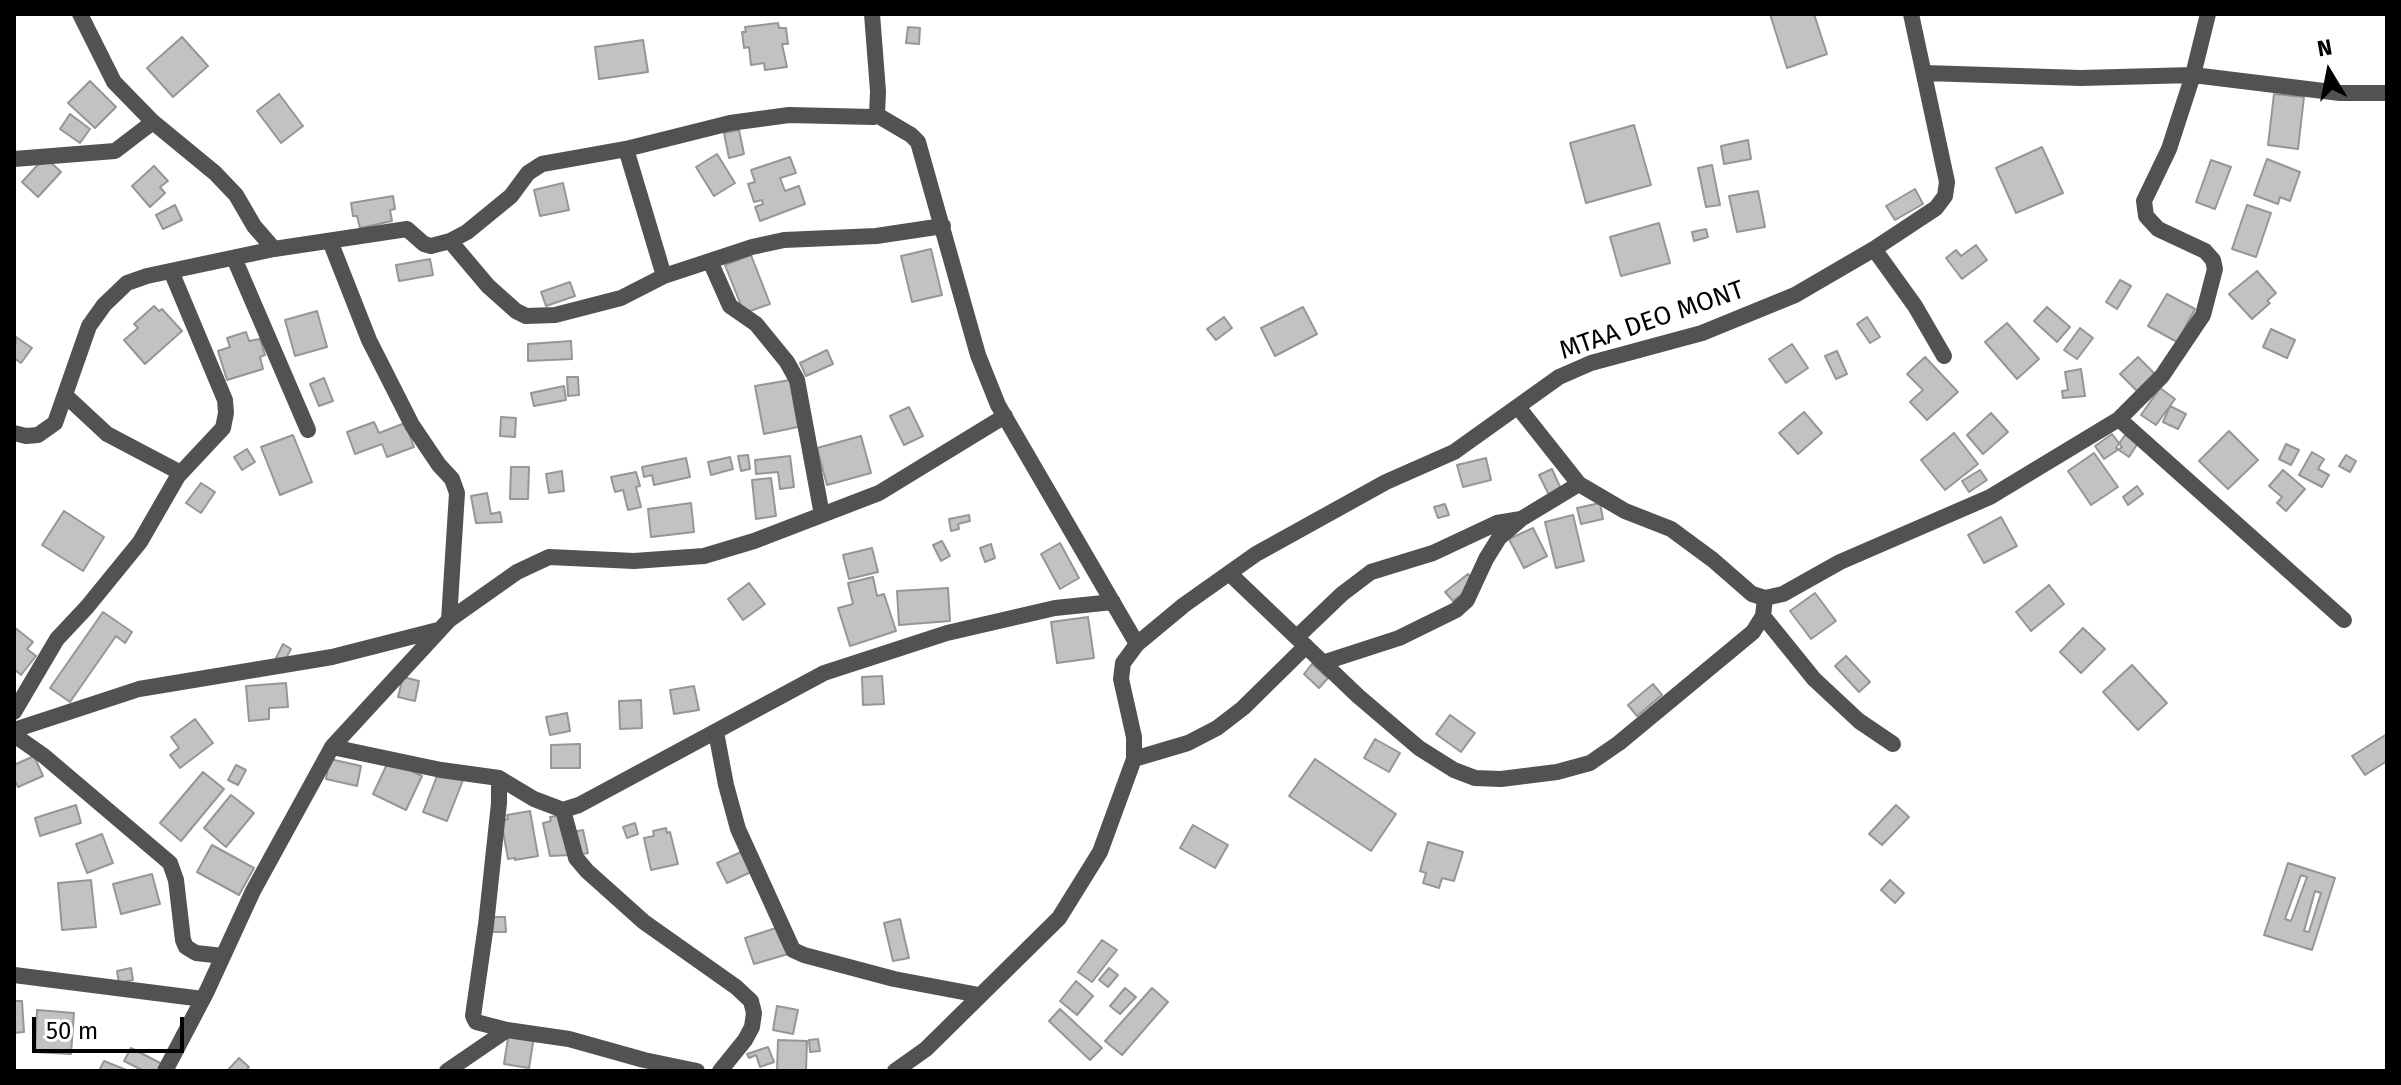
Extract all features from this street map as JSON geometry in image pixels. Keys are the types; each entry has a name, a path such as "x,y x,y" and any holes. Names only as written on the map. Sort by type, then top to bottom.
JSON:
{"street":[{"path":"80,14 114,82 153,122 215,173 236,195 254,226 274,249"},
{"path":"872,14 877,115"},
{"name":"MTAA DEO MONT","path":"1137,644 1184,605 1256,554 1386,482 1454,452 1570,372 1715,327 1795,295 1936,208 1945,196 1947,182 1911,14"},
{"path":"1518,407 1579,484 1625,511 1671,529 1752,594 1765,598 1783,594 1840,562 1990,497 2119,419 2162,376 2203,315 2215,269 2213,260 2205,251 2158,229 2146,216 2144,201 2169,149 2193,75 2208,14"},
{"path":"1925,73 2081,78 2193,75 2340,93 2387,93"},
{"path":"14,433 38,435 55,423 89,326 104,305 127,283 274,249 407,229 427,246 450,241 467,232 511,196 528,173 542,164 626,149 730,123 789,115 870,118 877,115"},
{"path":"877,115 918,142 978,355 1005,416 1137,644 1123,663 1121,679 1134,737 1134,759 1100,852 1059,918 926,1049 895,1071"},
{"path":"14,159 115,151 153,122"},
{"path":"626,149 664,276"},
{"path":"450,241 488,286 526,316 555,315 621,298 664,276 752,247 784,240 876,236 943,226"},
{"path":"330,241 369,340 412,425 452,479 457,493 444,625"},
{"path":"1874,249 1915,306 1944,356"},
{"path":"234,258 308,430"},
{"path":"710,261 730,306 756,324 787,362 797,380 822,515"},
{"path":"14,712 57,639 140,542 181,473 223,428 225,400 171,271"},
{"path":"65,395 107,434 181,473"},
{"path":"165,1071 203,999 253,891 332,747 444,625 517,572 549,557 634,561 704,556 754,541 879,493 1005,416"},
{"path":"2119,419 2344,620"},
{"path":"1325,662 1399,638 1456,610 1467,600 1499,538 1521,519 1579,484"},
{"path":"1134,759 1188,743 1217,728 1243,708 1342,594 1371,572 1433,553 1497,523 1521,519"},
{"path":"1229,573 1419,748 1454,770 1475,778 1501,779 1557,772 1590,763 1619,743 1753,632 1763,616 1765,598"},
{"path":"332,747 441,770 499,778 534,799 563,810 579,805 824,673 897,647 1055,608 1113,602"},
{"path":"1763,616 1814,679 1859,721 1893,744"},
{"path":"14,733 139,689 332,657 444,625"},
{"path":"716,732 738,829 793,950 894,979 979,995"},
{"path":"14,733 170,863 176,880 186,947 196,953 223,956"},
{"path":"499,778 473,1016 476,1022 569,1039 697,1071"},
{"path":"563,810 576,858 587,871 644,922 751,1001 754,1013 752,1027 720,1071"},
{"path":"14,975 203,999"},
{"path":"447,1071 507,1030"}],"building":[{"path":"1770,14 1814,14 1827,54 1787,68"},
{"path":"778,23 779,28 786,28 788,44 782,44 787,67 765,70 764,63 751,65 749,47 744,48 742,32 746,32 745,27"},
{"path":"908,27 920,28 919,44 906,43"},
{"path":"182,37 208,66 173,97 147,68"},
{"path":"643,40 648,72 599,79 595,47"},
{"path":"90,81 116,107 95,128 68,103"},
{"path":"279,94 303,126 281,143 257,111"},
{"path":"2274,94 2304,97 2298,149 2268,145"},
{"path":"70,114 90,129 80,143 60,129"},
{"path":"1634,125 1651,185 1586,203 1570,143"},
{"path":"739,130 744,154 729,158 724,133"},
{"path":"1748,140 1751,159 1724,164 1721,146"},
{"path":"2042,147 2063,193 2016,213 1996,168"},
{"path":"717,154 735,183 714,196 696,167"},
{"path":"45,157 61,172 38,197 22,182"},
{"path":"790,157 796,173 780,178 785,191 799,186 805,204 760,221 755,207 763,204 762,200 754,202 748,184 755,182 751,170"},
{"path":"2267,159 2300,172 2290,201 2280,197 2278,204 2254,195"},
{"path":"2211,160 2231,167 2215,209 2196,202"},
{"path":"1712,165 1720,205 1706,207 1698,168"},
{"path":"154,166 168,181 160,187 165,193 150,207 132,186"},
{"path":"563,183 569,210 540,216 534,190"},
{"path":"1915,189 1923,204 1895,220 1886,206"},
{"path":"1758,191 1765,227 1737,232 1729,196"},
{"path":"393,196 395,209 390,210 392,221 360,228 357,216 353,216 351,203"},
{"path":"175,205 182,220 163,229 156,215"},
{"path":"2247,205 2271,213 2256,257 2232,249"},
{"path":"1659,223 1670,263 1621,276 1610,237"},
{"path":"1706,229 1708,237 1694,241 1692,232"},
{"path":"1976,245 1987,260 1962,279 1946,258 1956,250 1961,256"},
{"path":"931,249 942,295 912,302 901,256"},
{"path":"751,255 770,304 744,313 725,265"},
{"path":"430,259 433,275 399,281 396,265"},
{"path":"2257,271 2276,293 2252,319 2229,294"},
{"path":"2120,280 2131,286 2117,309 2106,302"},
{"path":"570,282 575,296 546,306 541,292"},
{"path":"2167,294 2195,309 2177,342 2148,326"},
{"path":"154,306 159,311 162,309 182,331 145,364 124,340 138,328 134,324"},
{"path":"1303,307 1317,334 1275,356 1261,328"},
{"path":"2047,307 2070,327 2057,342 2034,321"},
{"path":"317,311 327,347 295,356 285,320"},
{"path":"1224,317 1232,328 1216,340 1207,329"},
{"path":"1867,317 1880,337 1870,343 1857,324"},
{"path":"2007,323 2039,359 2017,379 1985,342"},
{"path":"2080,328 2093,338 2077,359 2064,350"},
{"path":"2271,329 2295,340 2287,358 2263,347"},
{"path":"246,332 249,341 260,339 265,355 260,357 263,369 227,380 218,351 230,347 227,338"},
{"path":"16,337 32,348 21,363 14,358"},
{"path":"571,341 572,359 528,361 528,344"},
{"path":"1792,344 1808,368 1786,383 1769,359"},
{"path":"827,350 833,364 806,376 800,363"},
{"path":"1837,351 1847,374 1836,379 1825,356"},
{"path":"1925,357 1958,392 1927,420 1910,402 1923,390 1907,374"},
{"path":"2138,357 2157,376 2139,393 2120,374"},
{"path":"2081,369 2085,396 2063,398 2062,391 2068,390 2065,372"},
{"path":"567,377 578,377 579,395 568,396"},
{"path":"324,378 333,401 319,406 310,384"},
{"path":"790,380 798,427 764,434 755,386"},
{"path":"564,386 566,400 534,406 531,393"},
{"path":"2160,388 2175,399 2156,425 2141,415"},
{"path":"2170,406 2186,414 2178,429 2163,422"},
{"path":"909,407 923,436 904,445 890,416"},
{"path":"1804,412 1822,433 1798,454 1779,433"},
{"path":"1991,413 2008,432 1983,454 1967,435"},
{"path":"501,417 516,418 515,437 500,436"},
{"path":"374,422 379,433 405,423 414,447 387,457 382,444 355,454 347,432"},
{"path":"2229,431 2258,460 2228,489 2199,461"},
{"path":"1954,433 1978,464 1945,490 1921,460"},
{"path":"2112,434 2122,447 2104,459 2095,446"},
{"path":"293,435 312,482 280,495 261,447"},
{"path":"2125,435 2138,443 2129,457 2116,448"},
{"path":"861,436 871,473 827,485 817,448"},
{"path":"2286,444 2299,450 2291,465 2279,459"},
{"path":"247,449 255,462 242,470 234,457"},
{"path":"2312,452 2324,459 2318,469 2329,475 2322,487 2299,475"},
{"path":"2094,453 2118,487 2091,505 2068,471"},
{"path":"748,455 750,469 741,471 738,456"},
{"path":"2346,455 2356,461 2350,472 2339,466"},
{"path":"790,456 794,487 780,489 778,472 756,474 755,460"},
{"path":"730,457 733,469 711,475 708,462"},
{"path":"686,458 690,477 654,485 652,475 644,477 642,467"},
{"path":"1486,458 1491,480 1463,487 1457,465"},
{"path":"511,467 529,467 528,499 510,499"},
{"path":"1552,469 1561,489 1549,495 1539,475"},
{"path":"1980,470 1987,480 1969,492 1962,481"},
{"path":"2283,470 2305,489 2286,511 2277,503 2282,497 2269,486"},
{"path":"562,471 564,491 549,493 546,474"},
{"path":"636,472 641,507 628,510 623,490 615,492 611,477"},
{"path":"771,478 776,516 756,519 752,480"},
{"path":"201,483 215,492 201,513 186,503"},
{"path":"2137,486 2143,494 2128,505 2123,497"},
{"path":"487,493 491,514 500,512 502,522 476,523 471,496"},
{"path":"691,503 694,532 651,537 648,509"},
{"path":"1600,503 1603,519 1581,524 1577,508"},
{"path":"1445,504 1449,515 1438,518 1434,507"},
{"path":"64,511 104,537 83,571 42,545"},
{"path":"969,515 970,521 958,524 959,529 951,531 949,519"},
{"path":"1573,515 1584,561 1556,568 1545,522"},
{"path":"2001,517 2017,546 1984,563 1968,535"},
{"path":"1533,528 1547,556 1524,568 1509,539"},
{"path":"942,541 950,556 941,561 933,545"},
{"path":"1060,543 1079,578 1060,589 1041,554"},
{"path":"991,544 995,558 985,562 980,548"},
{"path":"872,548 878,572 849,579 843,555"},
{"path":"1468,574 1476,583 1453,601 1445,592"},
{"path":"873,577 877,596 884,594 896,631 850,646 838,608 853,604 848,583"},
{"path":"749,583 765,604 743,620 728,599"},
{"path":"2049,585 2064,604 2031,631 2016,612"},
{"path":"948,588 950,621 899,625 897,591"},
{"path":"1815,593 1836,621 1811,639 1790,611"},
{"path":"103,612 132,632 125,643 116,636 70,702 50,688"},
{"path":"1088,617 1094,658 1057,663 1051,622"},
{"path":"14,627 33,642 27,649 36,656 21,675 14,669"},
{"path":"2083,628 2105,649 2081,673 2060,652"},
{"path":"283,644 291,649 284,662 276,658"},
{"path":"1846,656 1870,682 1859,692 1835,666"},
{"path":"1312,664 1328,678 1319,688 1304,674"},
{"path":"2132,665 2167,703 2138,730 2103,692"},
{"path":"882,676 884,704 863,705 862,677"},
{"path":"403,677 419,681 415,701 398,697"},
{"path":"286,683 288,707 269,708 269,719 249,721 246,686"},
{"path":"1653,684 1662,695 1637,716 1628,705"},
{"path":"694,686 699,710 674,714 670,690"},
{"path":"641,700 642,728 620,729 619,701"},
{"path":"567,713 570,731 550,735 546,717"},
{"path":"1450,715 1475,733 1461,752 1436,734"},
{"path":"195,719 213,743 180,768 170,755 179,748 171,737"},
{"path":"2387,734 2387,761 2365,775 2352,756"},
{"path":"1375,739 1400,753 1389,772 1364,758"},
{"path":"580,744 580,768 551,768 551,745"},
{"path":"34,756 43,776 18,787 14,779 14,765"},
{"path":"330,759 361,766 357,786 326,779"},
{"path":"1315,759 1396,814 1371,851 1289,796"},
{"path":"389,760 422,776 406,810 373,794"},
{"path":"236,765 246,770 238,785 228,780"},
{"path":"439,771 463,780 447,821 423,812"},
{"path":"203,772 224,789 181,841 160,823"},
{"path":"231,795 254,813 226,847 204,828"},
{"path":"76,805 81,823 40,836 35,818"},
{"path":"1896,805 1909,817 1882,845 1869,834"},
{"path":"530,811 538,856 508,859 501,820 508,819 507,815"},
{"path":"562,815 570,855 550,856 543,823 551,821 550,817"},
{"path":"635,823 638,834 627,838 623,827"},
{"path":"1193,825 1228,845 1215,868 1180,848"},
{"path":"666,828 667,833 670,832 678,864 651,870 644,838 654,836 653,831"},
{"path":"583,830 588,853 578,855 573,832"},
{"path":"102,834 113,863 87,873 76,844"},
{"path":"1428,842 1463,852 1454,881 1442,878 1439,888 1423,883 1426,873 1420,871"},
{"path":"212,845 254,868 239,895 197,872"},
{"path":"741,852 751,872 727,883 717,863"},
{"path":"2288,863 2335,878 2312,950 2264,935","holes":["2301,875 2307,877 2291,921 2285,919","2315,891 2321,893 2309,932 2304,931"]},
{"path":"152,874 160,904 121,914 113,884"},
{"path":"91,880 96,927 62,930 58,883"},
{"path":"1890,880 1904,893 1895,903 1881,890"},
{"path":"492,917 505,917 506,932 492,932"},
{"path":"900,919 909,958 893,961 884,923"},
{"path":"779,927 788,954 754,964 745,938"},
{"path":"1102,940 1117,950 1092,982 1078,972"},
{"path":"131,968 133,980 119,983 117,971"},
{"path":"1109,968 1118,975 1108,987 1099,980"},
{"path":"1076,981 1093,996 1077,1015 1060,1001"},
{"path":"1125,988 1136,997 1120,1014 1110,1006"},
{"path":"1152,988 1168,1002 1122,1055 1105,1041"},
{"path":"14,1001 22,1001 24,1032 14,1033"},
{"path":"777,1006 798,1010 793,1034 773,1030"},
{"path":"1060,1009 1102,1048 1090,1060 1049,1021"},
{"path":"37,1010 74,1013 71,1054 35,1052"},
{"path":"509,1032 534,1037 529,1068 504,1064"},
{"path":"818,1039 820,1051 810,1052 809,1040"},
{"path":"778,1040 807,1041 806,1070 777,1071"},
{"path":"768,1047 774,1062 760,1067 756,1055 749,1058 747,1054"},
{"path":"131,1048 168,1067 166,1071 144,1071 124,1061"},
{"path":"239,1058 249,1067 245,1071 227,1071"},
{"path":"104,1061 129,1071 99,1071"}]}
